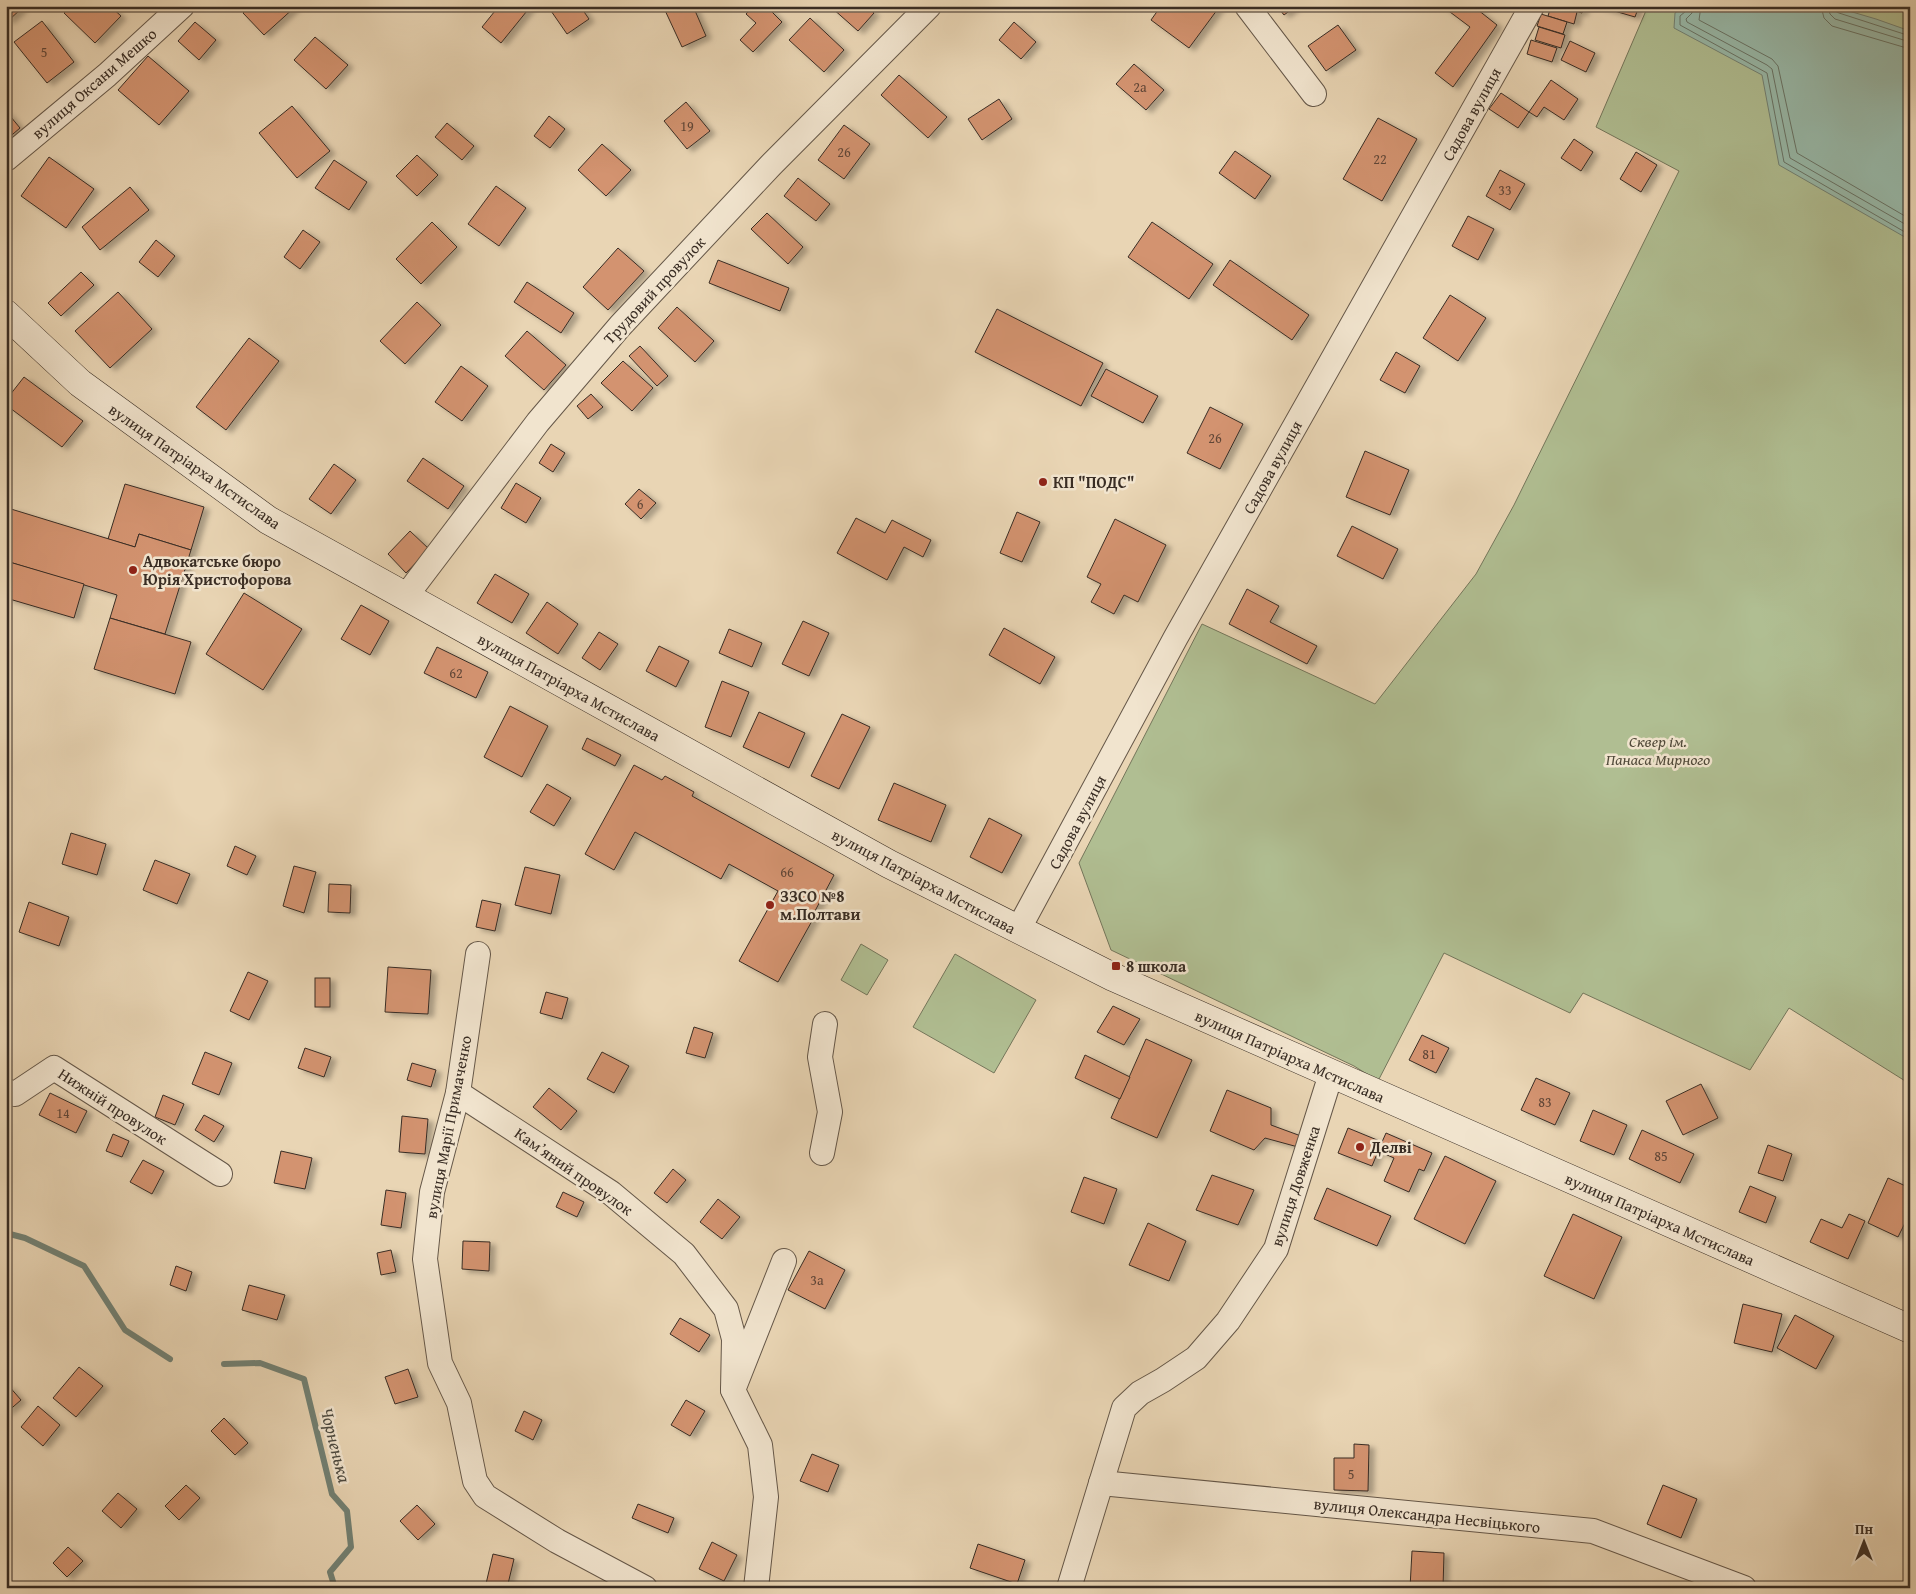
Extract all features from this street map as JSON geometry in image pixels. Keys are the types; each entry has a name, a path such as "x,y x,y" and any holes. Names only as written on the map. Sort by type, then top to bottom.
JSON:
{"main road":[{"name":"вулиця Патріарха Мстислава","path":"6,314 80,383 268,520 889,864 1113,977 1910,1329"}],"street":[{"name":"вулиця Оксани Мешко","path":"6,159 107,74 182,6"},
{"name":"Трудовий провулок","path":"406,596 538,422 620,326 771,165 929,6"},
{"path":"1247,6 1314,94"},
{"name":"Садова вулиця","path":"1018,930 1176,637 1532,6"},
{"name":"вулиця Марії Примаченко","path":"478,954 458,1093 432,1192 425,1259 440,1363 459,1403 475,1481 485,1496 557,1541 646,1588"},
{"path":"822,1152 830,1112 820,1057 824,1024"},
{"name":"Нижній провулок","path":"6,1091 15,1094 54,1068 220,1174"},
{"name":"вулиця Довженка","path":"1069,1588 1124,1408 1140,1393 1196,1358 1228,1321 1276,1249 1331,1074"},
{"name":"Камʼяний провулок","path":"458,1093 611,1193 684,1254 726,1308 734,1339 733,1390"},
{"path":"756,1588 766,1497 760,1445 733,1390 784,1261"},
{"name":"вулиця Олександра Несвіцького","path":"1101,1482 1593,1532 1744,1588"}],"green space":[{"name":"Сквер ім. Панаса Мирного","path":"1648,6 1901,6 1910,10 1910,1084 1789,1008 1750,1070 1583,993 1570,1013 1444,953 1378,1081 1354,1066 1111,950 1079,863 1202,624 1375,704 1476,574 1514,505 1679,171 1596,127"},
{"path":"861,944 888,960 867,995 841,980"},
{"path":"955,954 1036,1000 994,1073 913,1027"}],"water":[{"path":"1684,6 1832,6 1910,31 1910,240 1779,165 1762,75 1674,28 1675,13"}],"building":[{"path":"6,6 20,6 22,8 8,21 6,19"},
{"path":"71,6 110,6 121,16 95,43 64,13"},
{"path":"250,6 295,7 264,35 243,13"},
{"path":"499,6 531,6 501,43 482,27"},
{"path":"551,6 580,6 589,19 567,34 549,8"},
{"path":"663,6 693,6 706,36 682,47"},
{"path":"753,6 766,6 782,22 753,52 740,40 756,23 746,14"},
{"path":"834,6 866,6 874,13 858,31 832,8"},
{"path":"1161,6 1220,6 1189,48 1151,20"},
{"path":"1277,6 1296,6 1284,15"},
{"path":"1442,6 1473,6 1497,25 1453,87 1435,73 1470,27"},
{"path":"1551,6 1559,6 1577,12 1574,24 1548,16"},
{"path":"1560,6 1584,6 1582,13"},
{"path":"1597,6 1639,6 1635,17"},
{"path":"1541,14 1567,22 1563,34 1537,26"},
{"path":"810,18 844,50 824,72 789,40"},
{"path":"42,21 74,62 47,83 14,42"},
{"path":"195,22 216,40 199,60 178,41"},
{"path":"1014,22 1036,42 1021,59 999,40"},
{"path":"1338,25 1356,50 1326,71 1308,46"},
{"path":"1539,27 1565,35 1561,48 1535,40"},
{"path":"315,37 348,65 326,89 294,60"},
{"path":"1531,40 1557,48 1552,62 1527,54"},
{"path":"1570,41 1595,53 1586,72 1561,60"},
{"path":"148,56 189,91 159,125 118,90"},
{"path":"1134,64 1164,90 1146,110 1116,84"},
{"path":"899,75 947,117 928,138 881,95"},
{"path":"1551,80 1578,99 1564,120 1544,107 1537,117 1529,112"},
{"path":"1501,93 1529,112 1518,128 1489,109"},
{"path":"999,99 1012,119 982,140 968,119"},
{"path":"686,102 710,131 687,149 664,121"},
{"path":"292,106 330,151 297,178 259,133"},
{"path":"6,111 20,128 6,140"},
{"path":"549,116 565,129 550,148 534,136"},
{"path":"1378,118 1417,139 1382,201 1343,179"},
{"path":"447,123 474,146 462,160 435,137"},
{"path":"844,125 870,144 844,179 818,160"},
{"path":"1574,139 1593,152 1581,171 1561,158"},
{"path":"602,144 631,170 606,196 578,170"},
{"path":"1235,151 1271,176 1255,199 1219,173"},
{"path":"1636,152 1657,165 1641,192 1620,179"},
{"path":"417,155 438,175 417,196 396,176"},
{"path":"49,157 94,189 66,228 21,196"},
{"path":"334,160 367,182 349,210 315,188"},
{"path":"1500,170 1525,184 1510,210 1486,196"},
{"path":"798,178 830,204 816,221 784,196"},
{"path":"496,186 526,208 499,246 468,224"},
{"path":"130,187 149,210 100,250 82,227"},
{"path":"767,213 803,247 788,264 751,229"},
{"path":"1468,216 1494,229 1478,260 1452,246"},
{"path":"432,222 457,247 421,284 396,259"},
{"path":"1152,222 1213,264 1189,299 1128,257"},
{"path":"303,230 320,242 300,269 284,257"},
{"path":"156,240 175,256 158,277 139,262"},
{"path":"618,248 644,271 608,310 583,287"},
{"path":"718,260 789,288 780,311 709,283"},
{"path":"1230,260 1309,315 1292,340 1213,285"},
{"path":"81,272 94,285 61,316 48,303"},
{"path":"527,282 574,313 561,333 514,302"},
{"path":"118,292 152,329 110,368 75,331"},
{"path":"1450,295 1486,318 1458,361 1423,338"},
{"path":"417,302 441,325 405,364 380,341"},
{"path":"677,307 714,341 695,362 658,328"},
{"path":"997,309 1103,363 1081,406 975,352"},
{"path":"527,331 566,365 544,390 505,356"},
{"path":"249,338 279,361 226,430 196,407"},
{"path":"640,346 668,376 657,386 629,356"},
{"path":"1396,352 1420,366 1405,393 1380,380"},
{"path":"623,361 653,388 632,411 601,383"},
{"path":"461,366 488,386 462,421 435,402"},
{"path":"1106,369 1158,396 1143,423 1091,396"},
{"path":"24,377 83,421 62,447 6,405 6,400"},
{"path":"591,394 603,407 588,419 577,406"},
{"path":"1210,407 1243,424 1220,469 1187,453"},
{"path":"551,444 565,453 553,472 539,463"},
{"path":"1365,451 1409,470 1390,515 1346,497"},
{"path":"423,458 464,486 448,509 407,481"},
{"path":"334,464 356,480 331,514 309,499"},
{"path":"516,483 541,498 526,523 501,508"},
{"path":"125,484 204,507 191,550 139,534 135,547 108,539"},
{"path":"639,489 656,503 641,519 625,504"},
{"path":"11,509 135,547 139,534 191,550 165,634 110,618 117,595 6,561 6,525"},
{"path":"1017,512 1040,522 1022,562 1000,553"},
{"path":"856,518 885,533 892,520 931,540 923,557 904,547 887,580 837,553"},
{"path":"1115,519 1166,545 1138,602 1124,595 1114,614 1091,602 1101,584 1087,577"},
{"path":"1352,526 1398,549 1383,579 1337,556"},
{"path":"410,531 429,549 406,573 388,554"},
{"path":"6,561 84,584 74,618 6,598"},
{"path":"495,574 529,594 512,623 477,603"},
{"path":"1247,589 1279,606 1270,622 1317,646 1307,664 1229,624"},
{"path":"244,593 302,629 263,690 206,654"},
{"path":"547,602 578,624 558,654 526,633"},
{"path":"361,605 389,621 370,655 341,639"},
{"path":"110,618 191,642 175,694 94,669"},
{"path":"803,621 829,633 809,676 782,664"},
{"path":"1004,628 1055,657 1040,684 989,655"},
{"path":"729,629 762,643 752,667 719,653"},
{"path":"599,632 618,644 600,670 582,658"},
{"path":"659,646 689,661 676,687 646,671"},
{"path":"437,647 488,672 476,698 424,673"},
{"path":"722,681 749,692 731,737 705,727"},
{"path":"510,706 548,726 522,777 484,757"},
{"path":"759,712 805,733 789,768 743,747"},
{"path":"842,714 870,727 839,789 811,776"},
{"path":"587,738 621,755 615,766 582,749"},
{"path":"634,765 662,780 665,776 694,792 692,796 834,875 815,911 817,912 778,982 739,961 778,891 729,864 721,879 635,832 614,870 585,854"},
{"path":"894,783 946,805 931,842 878,820"},
{"path":"547,784 571,798 554,826 530,812"},
{"path":"989,818 1022,835 1002,873 970,857"},
{"path":"71,833 106,844 97,875 62,864"},
{"path":"235,846 256,856 247,875 227,866"},
{"path":"155,860 190,874 177,904 143,890"},
{"path":"294,866 316,872 304,913 283,906"},
{"path":"525,867 560,875 551,914 515,905"},
{"path":"329,884 351,885 350,913 328,912"},
{"path":"482,900 501,904 495,931 476,927"},
{"path":"29,902 69,917 59,946 19,932"},
{"path":"388,967 431,970 428,1014 385,1012"},
{"path":"248,972 268,981 249,1020 230,1011"},
{"path":"315,978 330,978 330,1007 315,1007"},
{"path":"546,992 568,998 562,1019 540,1013"},
{"path":"1113,1006 1140,1019 1124,1045 1097,1032"},
{"path":"694,1027 713,1033 705,1058 686,1053"},
{"path":"1422,1035 1449,1048 1436,1073 1409,1060"},
{"path":"1146,1039 1192,1060 1157,1138 1111,1118"},
{"path":"305,1048 331,1057 324,1077 298,1068"},
{"path":"205,1052 232,1063 219,1095 192,1084"},
{"path":"602,1052 629,1066 614,1093 587,1079"},
{"path":"1085,1055 1130,1077 1120,1099 1075,1078"},
{"path":"412,1063 436,1070 431,1087 407,1080"},
{"path":"1536,1078 1570,1093 1555,1125 1521,1110"},
{"path":"1701,1084 1718,1118 1683,1135 1666,1101"},
{"path":"549,1088 577,1111 561,1130 533,1107"},
{"path":"1227,1090 1271,1108 1271,1125 1301,1136 1298,1147 1265,1138 1254,1150 1210,1131"},
{"path":"50,1093 87,1111 76,1133 39,1115"},
{"path":"163,1095 184,1104 175,1125 155,1117"},
{"path":"1593,1110 1627,1125 1614,1155 1580,1141"},
{"path":"204,1115 224,1126 214,1142 195,1130"},
{"path":"402,1116 428,1119 425,1154 399,1152"},
{"name":"Делві","path":"1348,1128 1382,1142 1372,1166 1338,1153"},
{"path":"1642,1130 1694,1154 1680,1183 1629,1159"},
{"path":"1386,1133 1432,1153 1424,1171 1419,1169 1409,1192 1384,1181 1394,1158 1378,1151"},
{"path":"113,1134 129,1141 122,1157 106,1151"},
{"path":"1768,1145 1792,1154 1783,1181 1758,1173"},
{"path":"281,1151 312,1158 305,1189 274,1183"},
{"path":"1445,1156 1496,1181 1465,1244 1414,1219"},
{"path":"143,1160 164,1171 152,1194 130,1182"},
{"path":"673,1169 686,1180 667,1203 654,1193"},
{"path":"1212,1175 1254,1190 1238,1225 1196,1210"},
{"path":"1084,1177 1117,1189 1104,1224 1071,1212"},
{"path":"1888,1178 1910,1188 1910,1213 1898,1237 1868,1223"},
{"path":"1750,1186 1776,1197 1766,1223 1739,1212"},
{"path":"1327,1188 1391,1216 1377,1246 1314,1219"},
{"path":"386,1190 406,1193 401,1228 381,1225"},
{"path":"563,1192 584,1202 577,1217 556,1207"},
{"path":"718,1199 740,1217 722,1239 700,1222"},
{"path":"1573,1214 1622,1237 1594,1299 1544,1276"},
{"path":"1849,1214 1865,1221 1848,1259 1810,1242 1821,1219 1842,1228"},
{"path":"1148,1223 1186,1241 1169,1281 1129,1265"},
{"path":"463,1241 490,1242 489,1271 462,1269"},
{"path":"391,1250 396,1272 381,1275 377,1253"},
{"path":"809,1251 845,1270 825,1309 788,1290"},
{"path":"176,1266 192,1272 186,1291 170,1285"},
{"path":"249,1285 285,1295 277,1320 242,1310"},
{"path":"1743,1304 1782,1314 1772,1352 1734,1343"},
{"path":"1795,1315 1834,1336 1816,1369 1777,1348"},
{"path":"680,1318 710,1335 699,1352 670,1334"},
{"path":"79,1367 103,1386 76,1417 53,1398"},
{"path":"408,1369 418,1397 395,1404 385,1377"},
{"path":"8,1385 21,1400 6,1413 6,1387"},
{"path":"686,1400 705,1411 690,1436 671,1425"},
{"path":"38,1406 60,1425 43,1446 21,1427"},
{"path":"524,1411 542,1420 533,1440 515,1431"},
{"path":"224,1418 248,1443 235,1455 211,1431"},
{"path":"1354,1444 1369,1445 1368,1491 1334,1490 1334,1458 1354,1458"},
{"path":"812,1454 839,1465 828,1492 800,1481"},
{"path":"186,1485 200,1498 179,1520 165,1506"},
{"path":"1663,1485 1697,1499 1681,1538 1647,1524"},
{"path":"118,1493 137,1509 121,1528 102,1511"},
{"path":"638,1504 674,1518 668,1533 632,1518"},
{"path":"417,1505 435,1524 418,1540 400,1521"},
{"path":"712,1542 737,1555 724,1581 699,1569"},
{"path":"978,1544 1025,1560 1017,1584 970,1568"},
{"path":"68,1547 83,1561 67,1577 53,1563"},
{"path":"1412,1551 1444,1553 1443,1588 1410,1588"},
{"path":"493,1554 514,1559 507,1588 485,1588"}],"waterway":[{"name":"Чорненька","path":"6,1233 25,1238 84,1266 125,1330 170,1359"},
{"name":"Чорненька","path":"224,1364 260,1363 304,1379 332,1494 347,1511 351,1547 330,1572 335,1588"}],"place":[{"name":"КП \"ПОДС\"","path":"1043,482"},
{"name":"Адвокатське бюро Юрія Христофорова","path":"133,570"},
{"name":"ЗЗСО №8 м.Полтави","path":"770,905"},
{"name":"8 школа","path":"1116,966"},
{"name":"Делві","path":"1360,1147"}]}
